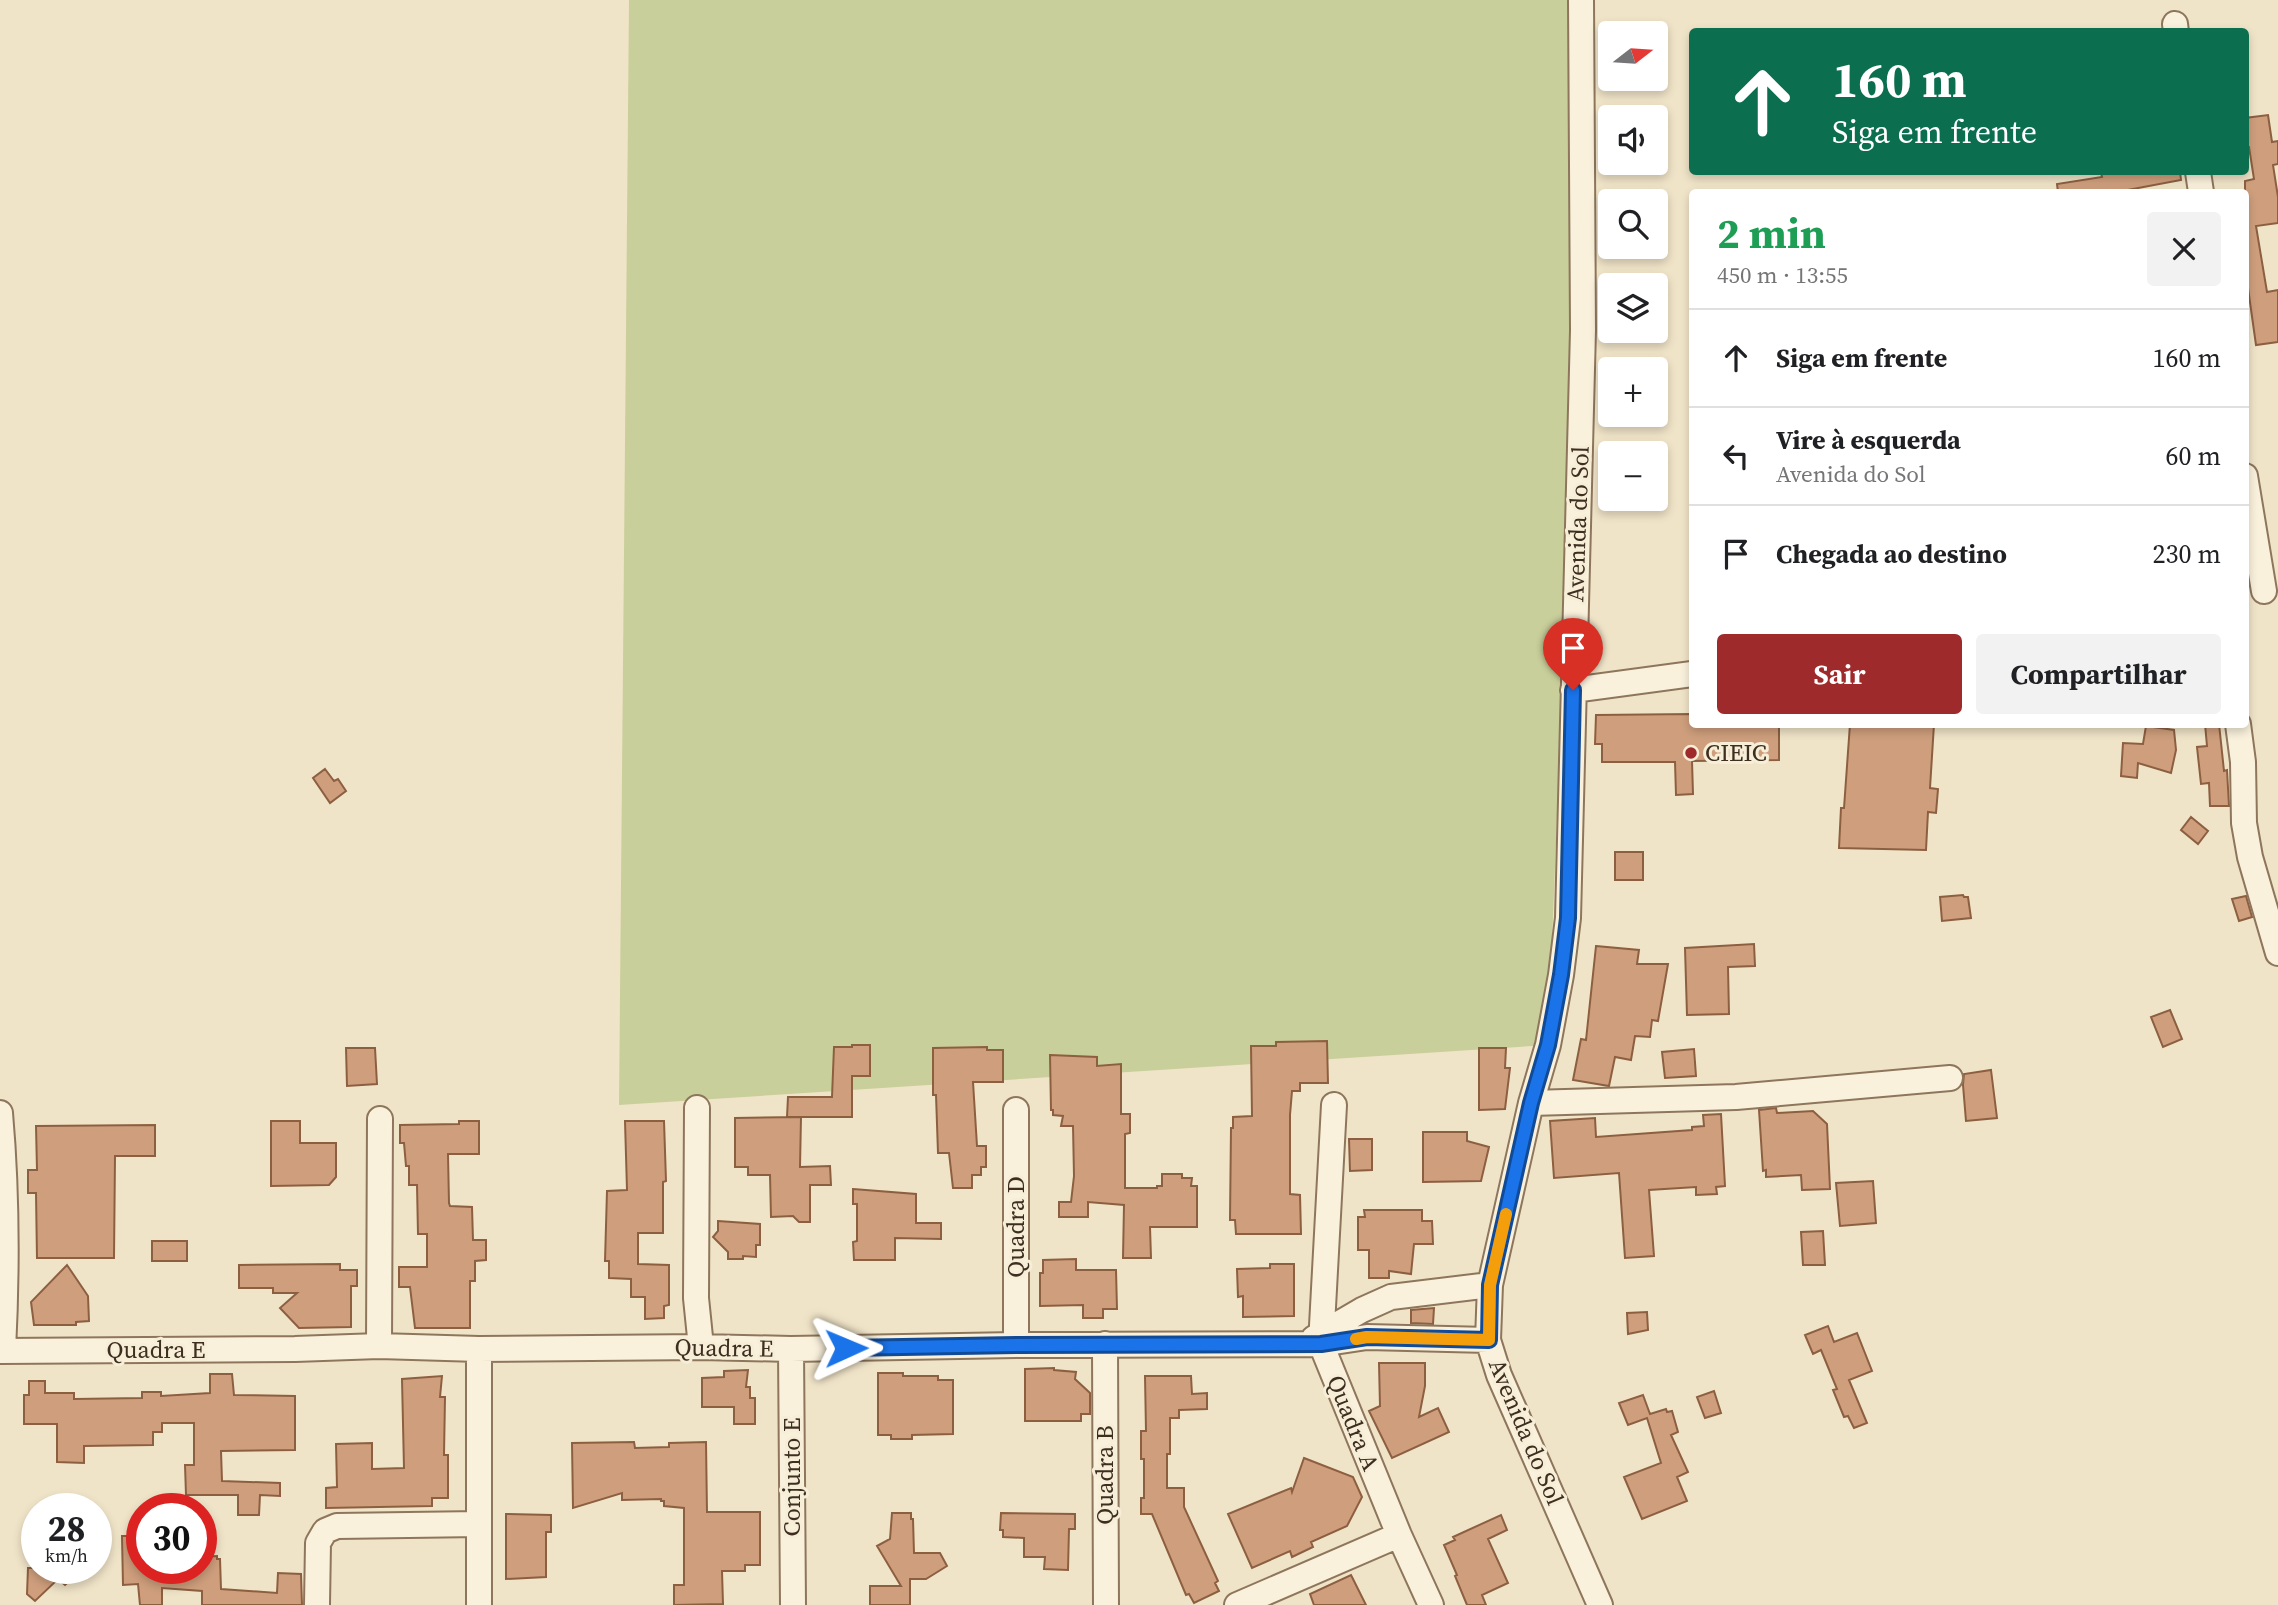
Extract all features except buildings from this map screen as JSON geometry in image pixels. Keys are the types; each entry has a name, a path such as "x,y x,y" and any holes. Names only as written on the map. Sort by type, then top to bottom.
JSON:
{"street":[{"name":"Avenida do Sol","path":"1581,0 1583,330 1568,918 1548,1045 1531,1103 1490,1285 1489,1340 1499,1375 1600,1605"},
{"path":"2249,503 2262,592"},
{"path":"1573,690 1689,674"},
{"path":"2239,728 2250,857 2278,953"},
{"path":"1531,1103 1736,1097 1950,1078"},
{"name":"Quadra A","path":"1334,1105 1316,1340 1431,1605"},
{"path":"697,1108 696,1298 701,1347"},
{"name":"Quadra D","path":"1016,1110 1016,1345"},
{"path":"0,1113 4,1160 7,1287 2,1351"},
{"path":"379,1346 380,1119"},
{"path":"1316,1340 1362,1310 1391,1297 1490,1285"},
{"name":"Quadra E","path":"2,1351 379,1346 479,1349 792,1349 1367,1337 1489,1340"},
{"name":"Quadra B","path":"1105,1344 1106,1605"},
{"path":"479,1349 479,1605"},
{"name":"Conjunto E","path":"792,1349 793,1605"},
{"path":"317,1605 318,1542 325,1531 337,1526 479,1524"},
{"path":"1237,1605 1399,1535"}],"green space":[{"path":"629,0 1589,0 1548,1045 619,1105"}],"slow traffic":[{"path":"1356,1339 1489,1340 1490,1285 1506,1214"}],"place":[{"name":"CIEIC","path":"1691,753"}],"route":[{"path":"846,1348 1321,1344 1367,1337 1489,1340 1490,1285 1531,1103 1548,1045 1561,975 1568,918 1573,690"}]}
